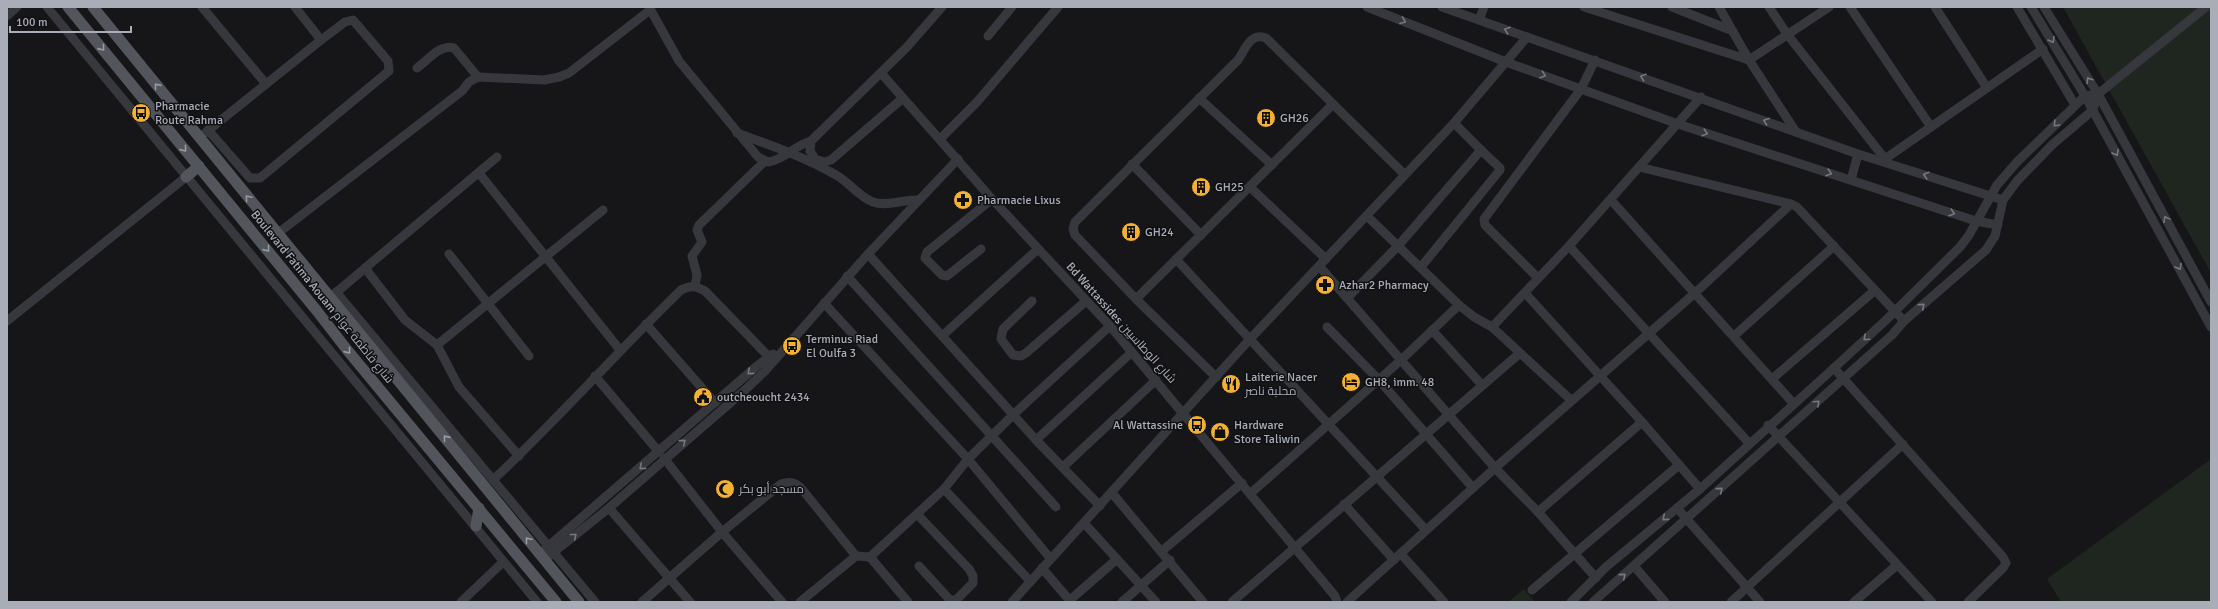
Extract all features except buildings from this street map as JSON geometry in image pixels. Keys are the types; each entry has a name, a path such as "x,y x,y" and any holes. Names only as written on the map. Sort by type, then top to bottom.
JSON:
{"main road":[{"name":"Boulevard Fatima Aouam شارع فاطمة عوام","path":"68,7 199,166 348,351 556,602"},
{"name":"Boulevard Fatima Aouam شارع فاطمة عوام","path":"93,7 277,234 333,294 579,602"},
{"path":"186,177 199,166"},
{"path":"476,526 479,508"}],"street":[{"path":"7,16 17,7"},
{"path":"47,7 476,526 503,562 537,602"},
{"path":"202,7 266,84"},
{"path":"295,7 321,40"},
{"path":"695,286 697,276 692,256 702,242 697,230 699,224 764,162 776,160 797,146 811,141 906,48 942,7"},
{"path":"988,36 1012,7"},
{"path":"940,139 977,102 1058,7"},
{"path":"1367,7 1506,62 1678,124 1976,221 1998,225"},
{"path":"1442,7 1701,97 1858,154 1883,160 2003,200"},
{"path":"1479,20 1484,7"},
{"path":"1584,7 1749,60"},
{"path":"1672,7 1733,31"},
{"path":"1719,7 1749,60 1796,132"},
{"path":"1769,7 1787,34 1883,160"},
{"path":"1749,60 1829,7"},
{"path":"1850,7 1931,127"},
{"path":"1935,7 1987,88"},
{"path":"2017,7 2076,104"},
{"path":"2031,7 2086,96 2211,327"},
{"path":"2044,7 2098,94 2209,298 2197,300"},
{"path":"1571,602 1606,567 1700,489 1768,425 1834,368 1960,247 1990,195 2017,162 2076,104 2086,96 2098,94 2206,7"},
{"path":"277,234 462,91 469,82 478,77 544,80 569,73 650,9 679,61 736,132 764,162"},
{"path":"199,138 208,130 321,40 345,22 353,20 388,62 389,71 260,178 250,178 208,130"},
{"path":"1216,378 1136,299 1075,235 1073,229 1075,222 1238,60 1252,39 1261,37 1266,38 1404,174"},
{"path":"1012,602 1050,558 1184,414 1250,339 1320,267 1404,174 1454,123 1527,37"},
{"path":"417,68 441,49 449,46 454,48 478,77"},
{"path":"1883,160 2043,49"},
{"path":"1537,277 1486,225 1484,219 1581,89 1595,60"},
{"name":"Bd Wattassides شارع الوطاسيين","path":"881,73 992,199 1110,326 1242,482 1336,599 1347,602"},
{"path":"1593,602 1780,437 1892,335 1904,321 1986,250 1995,236 2003,200 2044,153 2093,110 2098,94"},
{"path":"1492,327 1525,293 1537,277 1569,246 1611,200 1701,97"},
{"path":"811,141 810,151 812,157 821,161 831,160 903,98"},
{"path":"1199,98 1272,165"},
{"path":"1136,299 1333,104"},
{"path":"1421,267 1500,170 1500,168 1454,123"},
{"path":"736,132 789,152 836,174 874,202 887,204 918,200"},
{"path":"1347,298 1398,246 1481,150"},
{"path":"1852,180 1858,154"},
{"path":"498,157 333,294 493,480 595,602"},
{"path":"551,549 609,508 715,403 782,350 847,276 958,159"},
{"path":"1132,164 1201,235"},
{"path":"1639,167 1791,204 1801,210 1874,291 1904,321"},
{"path":"478,173 620,350"},
{"path":"7,321 186,177"},
{"path":"1250,187 1326,259"},
{"path":"980,249 947,276 942,276 926,261 925,258 927,252 992,199"},
{"path":"1611,200 1793,403"},
{"path":"1347,602 1571,400 1695,293 1791,204"},
{"path":"436,345 603,210"},
{"path":"1367,216 1459,305 1474,317 1492,327 1571,400"},
{"path":"1569,246 1749,443"},
{"path":"1734,336 1834,246"},
{"path":"942,336 1038,249"},
{"path":"449,254 529,356"},
{"path":"868,254 1036,440 1100,506"},
{"path":"1176,259 1426,530"},
{"path":"1320,267 1495,468 1576,553 1596,578"},
{"path":"365,268 405,320 436,345 459,387 519,456"},
{"path":"847,276 993,435 1056,507"},
{"path":"493,480 519,456 620,350 681,290 695,286 705,291 771,359"},
{"path":"1772,379 1874,291"},
{"path":"1525,293 1642,422 1700,489"},
{"path":"1032,301 1002,332 1001,339 1012,355 1018,356 1026,353 1086,301"},
{"path":"824,302 968,459 1050,558"},
{"path":"1251,493 1379,380 1459,305"},
{"path":"646,324 715,403"},
{"path":"800,602 856,556 870,557 918,515 944,489 968,459 1014,414 1110,326"},
{"path":"1327,327 1379,380 1473,488"},
{"path":"1432,330 1482,385"},
{"path":"1036,440 1132,352"},
{"path":"1232,602 1520,353"},
{"path":"542,557 662,455 745,390 771,359"},
{"path":"1834,368 1845,378 2003,557 2006,563 2003,568 1968,602"},
{"path":"595,376 662,455 722,532 782,602"},
{"path":"1063,467 1156,380"},
{"path":"1538,512 1642,422"},
{"path":"1768,425 1841,502 1932,602"},
{"path":"1731,602 1903,444"},
{"path":"1532,590 1679,465"},
{"path":"642,602 722,532 781,484 792,482 801,488 856,556"},
{"path":"1162,551 1242,482"},
{"path":"944,489 1030,581"},
{"path":"1112,493 1170,560 1203,602"},
{"path":"1344,504 1394,560"},
{"path":"609,508 690,602"},
{"path":"1677,508 1746,588 1760,602"},
{"path":"918,515 969,569 973,576 973,583 956,600 950,600 919,566"},
{"path":"1084,523 1156,602"},
{"path":"1401,554 1444,602"},
{"path":"870,557 908,602"},
{"path":"1042,568 1071,601 1117,559"},
{"path":"1122,602 1170,560"},
{"path":"461,602 503,562"},
{"path":"1854,602 1897,565"},
{"path":"1634,566 1665,602"}],"shaded area":[{"path":"2063,7 2211,7 2211,273"},
{"path":"2211,459 2211,602 2061,602 2047,579"},
{"path":"1524,589 1535,602 1508,602"}],"place":[{"name":"Pharmacie Route Rahma","path":"141,113"},
{"name":"GH26","path":"1266,118"},
{"name":"GH25","path":"1201,187"},
{"name":"Pharmacie Lixus","path":"963,200"},
{"name":"GH24","path":"1131,232"},
{"name":"Azhar2 Pharmacy","path":"1325,285"},
{"name":"Terminus Riad El Oulfa 3","path":"792,346"},
{"name":"GH8, imm. 48","path":"1351,382"},
{"name":"Laiterie Nacer محلبة ناصر","path":"1231,384"},
{"name":"outcheoucht 2434","path":"703,397"},
{"name":"Al Wattassine","path":"1197,425"},
{"name":"Hardware Store Taliwin","path":"1220,432"},
{"name":"مسجد أبو بكر","path":"725,489"}]}
